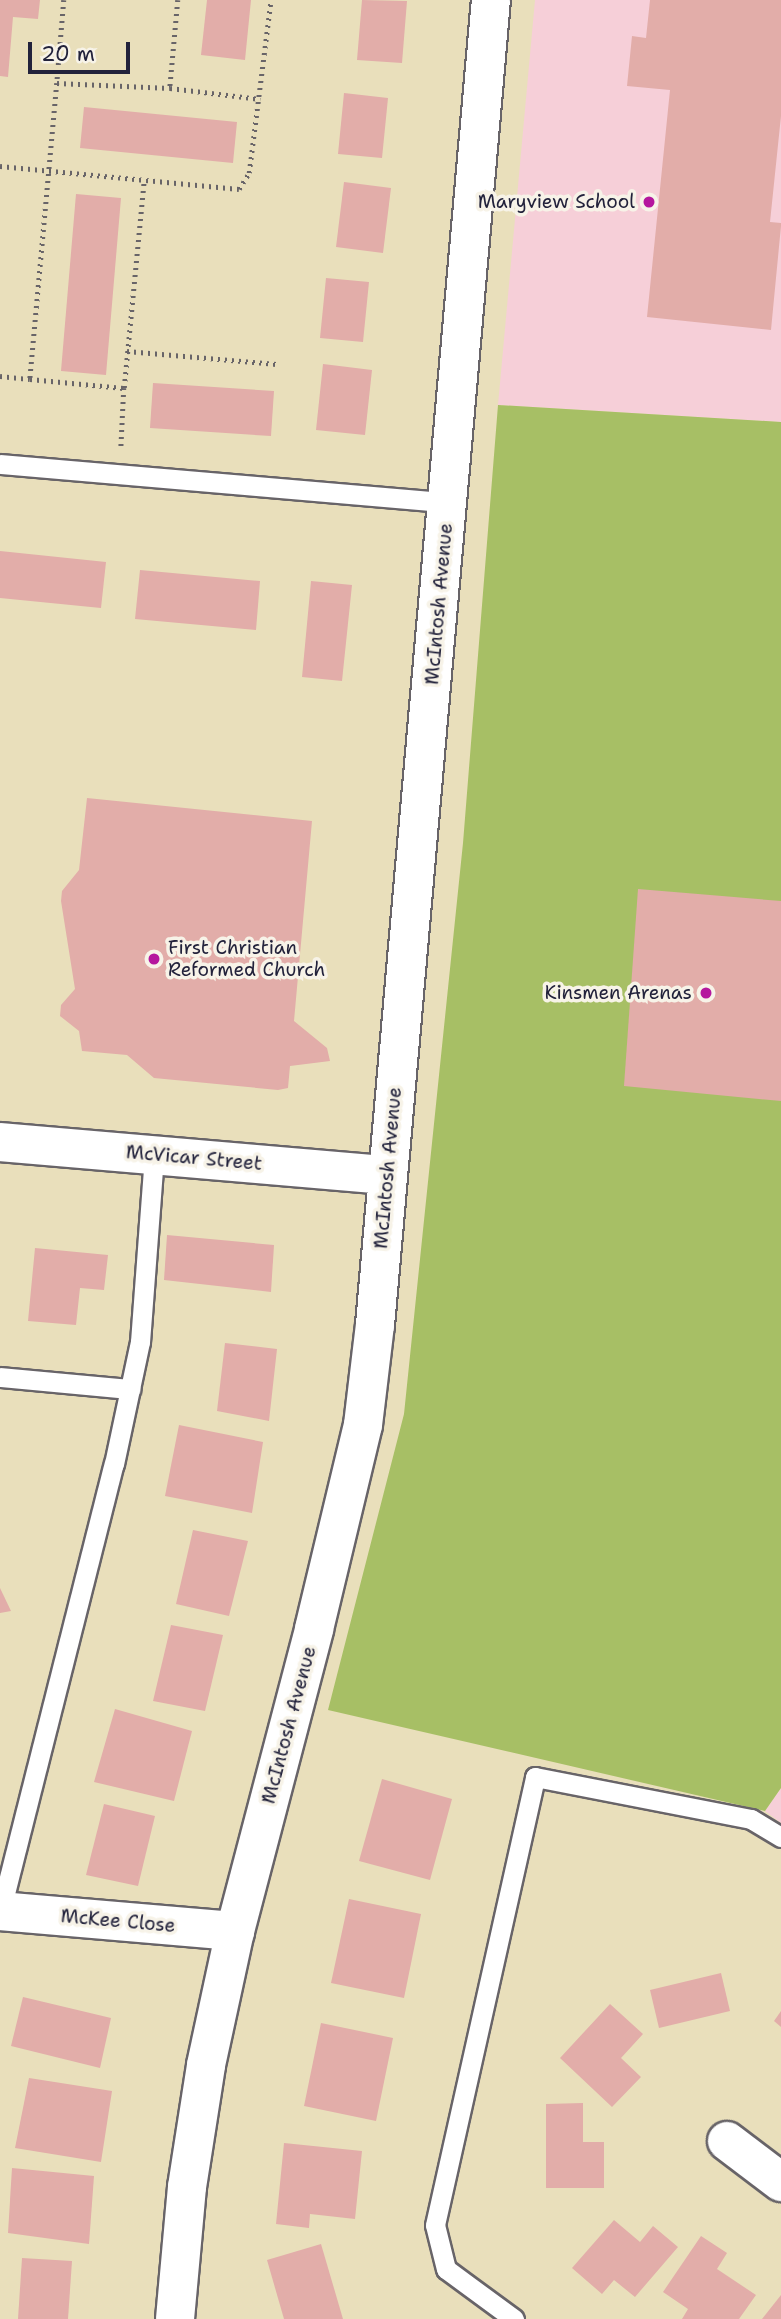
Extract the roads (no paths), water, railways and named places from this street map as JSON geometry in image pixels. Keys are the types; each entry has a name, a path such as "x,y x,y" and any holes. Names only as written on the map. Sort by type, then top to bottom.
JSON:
{"street":[{"name":"McIntosh Avenue","path":"175,2319 196,2122 235,1931 314,1629 363,1425 375,1325 491,0"},
{"name":"McVicar Street","path":"0,1142 387,1175"},
{"name":"McKee Close","path":"0,1912 235,1931"},
{"path":"727,2141 781,2182"}],"lane":[{"path":"0,464 447,502"},
{"path":"0,1912 114,1464 140,1342 154,1155"},
{"path":"0,1377 130,1389"},
{"path":"514,2319 446,2269 435,2225 535,1777 751,1819 781,1837"}],"place":[{"name":"Maryview School","path":"649,202"},
{"name":"First Christian Reformed Church","path":"154,959"},
{"name":"Kinsmen Arenas","path":"706,993"}]}
